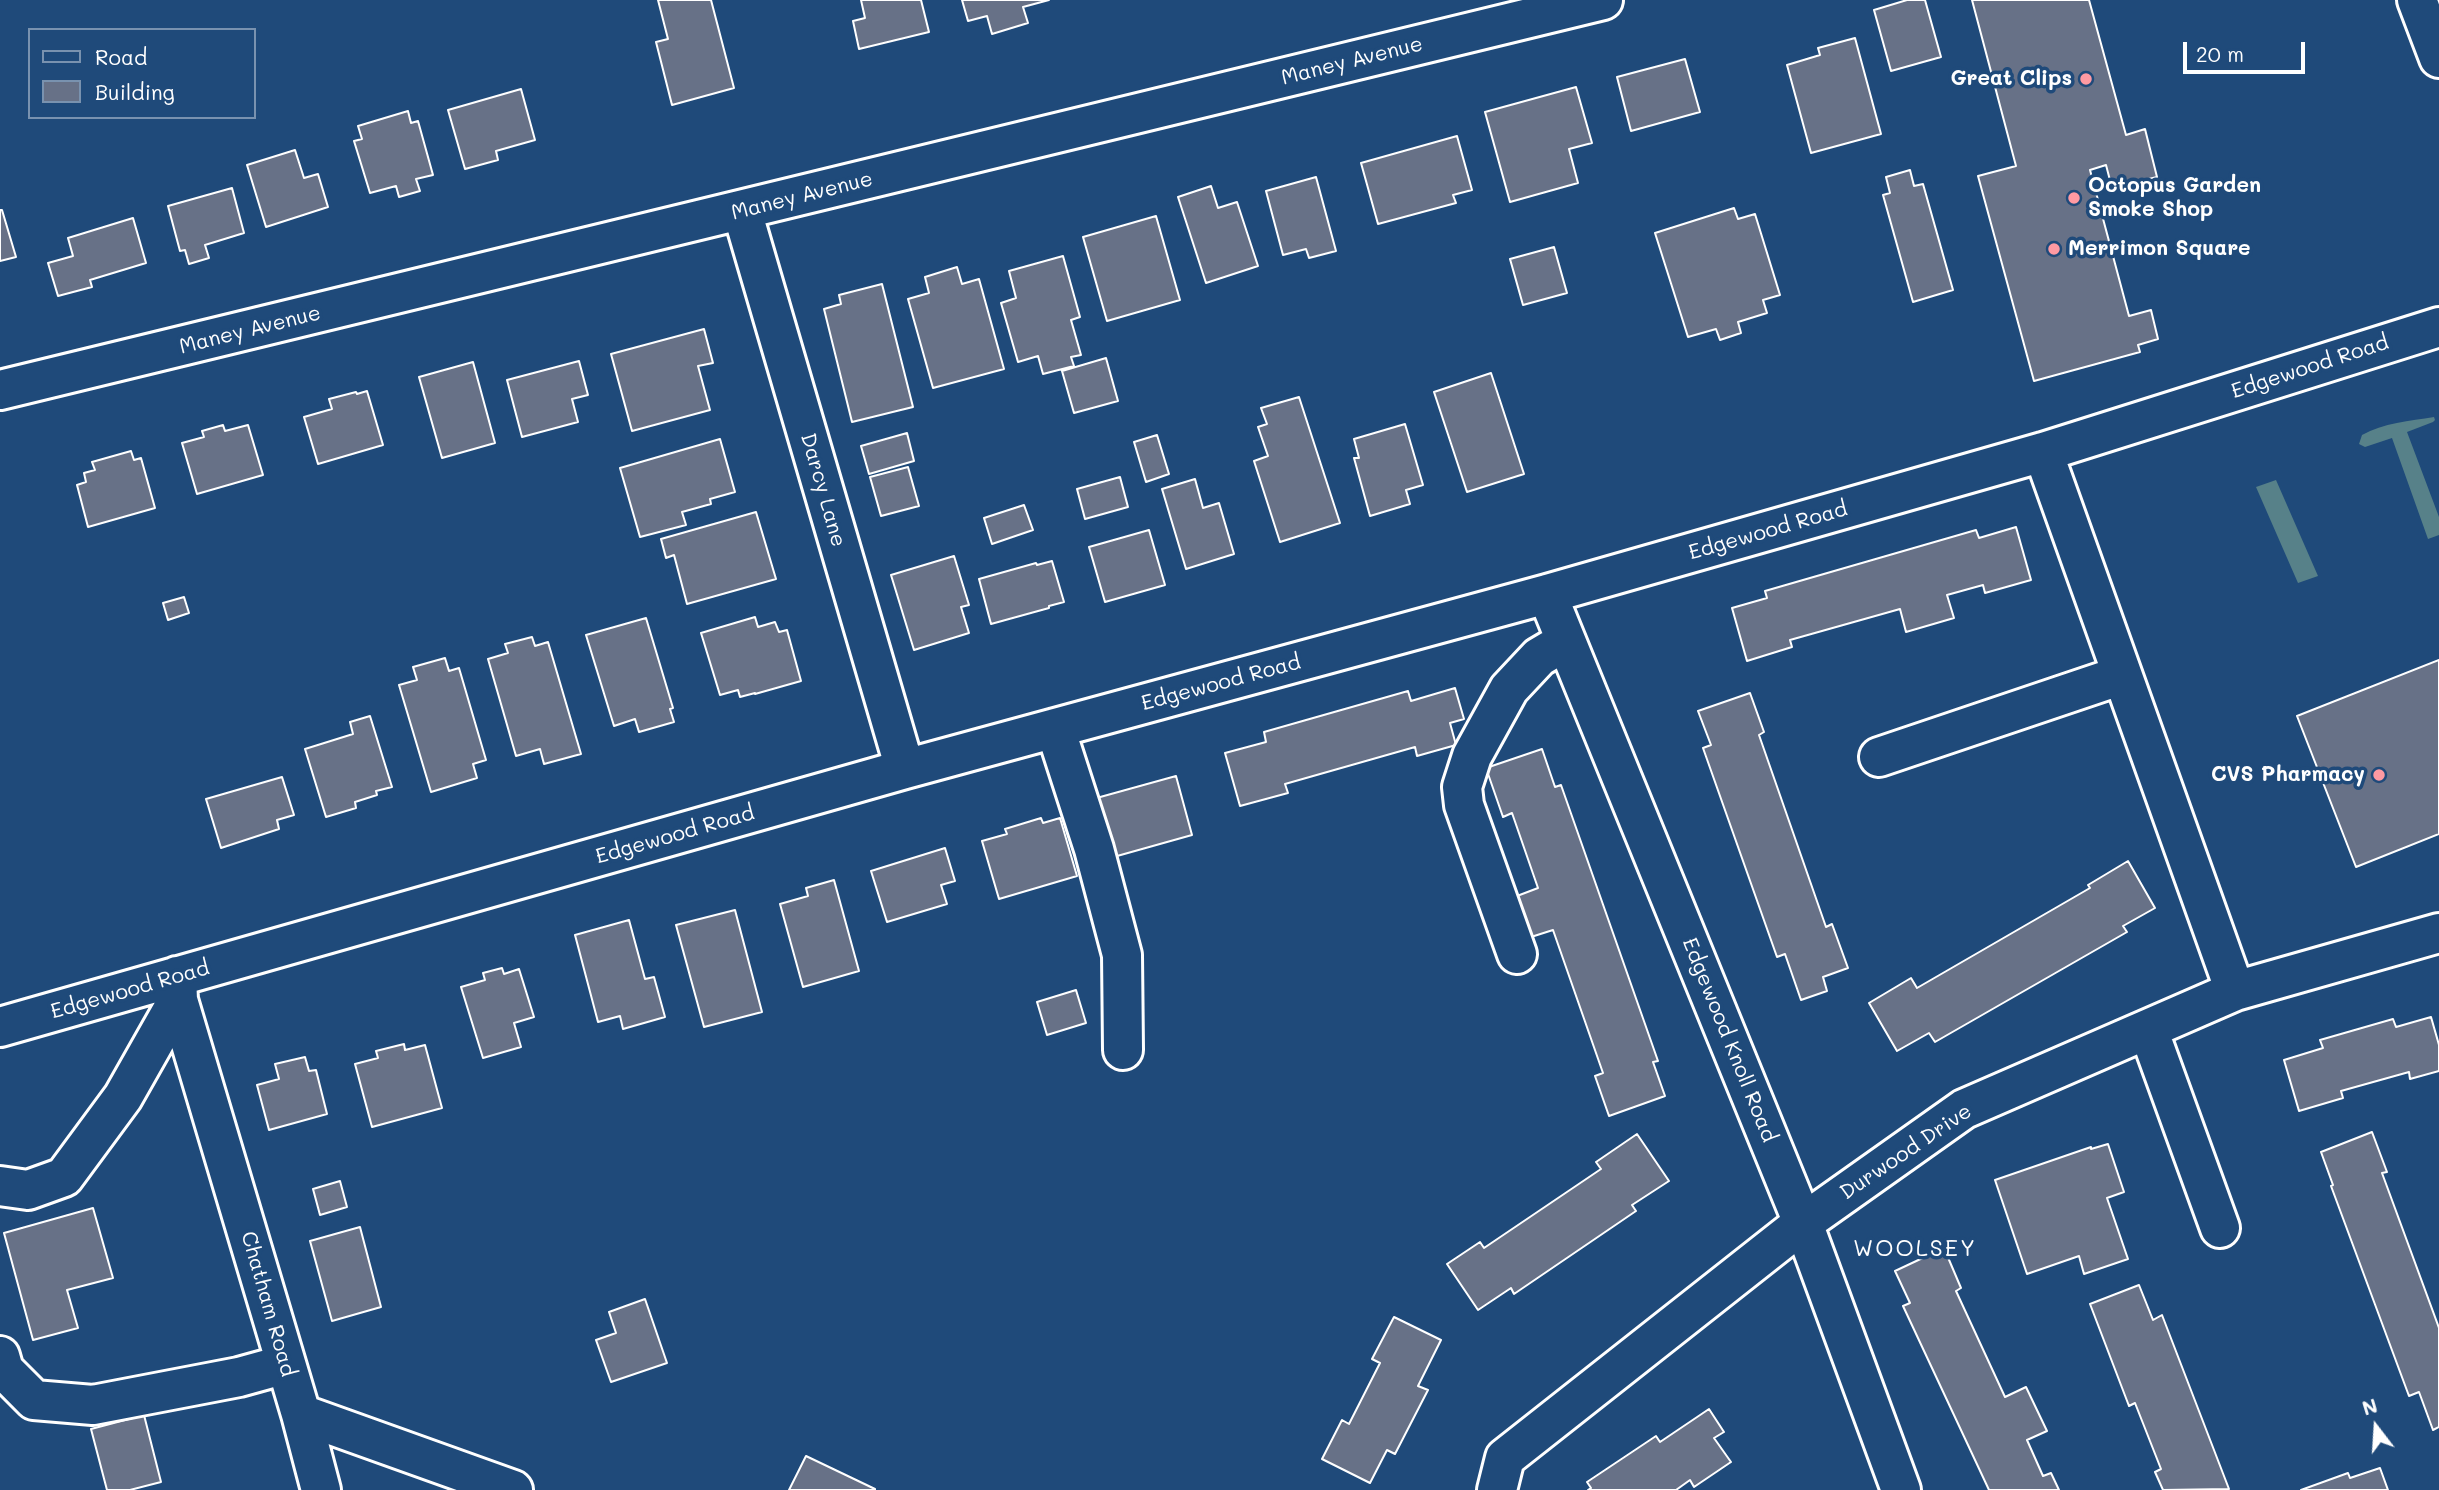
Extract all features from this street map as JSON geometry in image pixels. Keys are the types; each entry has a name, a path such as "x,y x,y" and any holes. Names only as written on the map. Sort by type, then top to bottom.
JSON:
{"street":[{"name":"Maney Avenue","path":"0,390 1603,0"},
{"path":"2417,0 2439,58"},
{"name":"Darcy Lane","path":"742,211 905,769"},
{"name":"Edgewood Road","path":"0,1027 177,988 905,769 1547,594 2043,452 2439,327"},
{"path":"2043,452 2235,991"},
{"name":"Edgewood Knoll Road","path":"1547,594 1803,1223 1901,1490"},
{"path":"1517,954 1464,805 1462,787 1472,756 1509,689 1539,657 1566,641"},
{"path":"1879,757 2122,675"},
{"path":"1055,728 1094,849 1122,955 1123,1050"},
{"name":"Durwood Drive","path":"1497,1490 1505,1458 1803,1223 1964,1109 2235,991 2437,938"},
{"path":"0,1186 28,1190 64,1177 123,1097 177,988"},
{"name":"Chatham Road","path":"177,988 321,1490"},
{"path":"2148,1029 2220,1228"},
{"path":"0,1356 4,1370 34,1400 93,1405 239,1377 286,1364"},
{"path":"301,1414 513,1490"}],"green space":[{"path":"2434,417 2433,422 2407,432 2439,517 2439,535 2428,539 2392,438 2365,447 2359,444 2362,435 2379,428"},
{"path":"2276,480 2318,576 2298,583 2256,487"}],"building":[{"path":"658,0 711,0 734,88 672,105 656,42 668,39"},
{"path":"861,0 921,0 929,32 859,49 853,21 865,18"},
{"path":"962,0 1049,0 1023,7 1028,23 992,34 987,16 968,21"},
{"path":"1907,0 1925,0 1941,57 1891,71 1874,10"},
{"name":"Merrimon Square","path":"1972,0 2089,0 2126,135 2145,129 2157,177 2112,188 2106,165 2090,170 2129,316 2151,310 2158,339 2138,345 2140,352 2034,381 1978,176 2016,166"},
{"path":"1855,38 1881,134 1811,153 1787,65 1820,55 1818,48"},
{"path":"1685,59 1700,112 1631,131 1617,77"},
{"path":"1576,87 1592,143 1569,149 1578,183 1510,202 1485,112"},
{"path":"521,89 535,140 496,151 498,160 465,169 448,110"},
{"path":"408,111 411,123 418,121 433,175 416,179 420,191 399,197 396,186 370,193 354,141 362,139 358,126"},
{"path":"1457,136 1472,190 1453,195 1456,203 1378,224 1361,163"},
{"path":"295,150 304,178 318,174 328,207 266,227 247,165"},
{"path":"1910,170 1914,186 1923,184 1953,290 1913,302 1883,195 1890,193 1886,177"},
{"path":"1316,177 1336,251 1309,258 1306,249 1283,255 1266,191"},
{"path":"1211,186 1218,208 1237,202 1258,266 1206,283 1178,197"},
{"path":"232,188 244,233 205,245 209,258 189,264 185,250 180,251 168,206"},
{"path":"1734,208 1738,219 1755,214 1780,295 1763,300 1767,313 1738,322 1741,333 1720,340 1716,329 1688,337 1655,233"},
{"path":"0,210 16,257 0,261"},
{"path":"1156,216 1180,300 1107,321 1083,237"},
{"path":"133,218 146,263 90,280 92,287 58,296 48,263 73,256 68,238"},
{"path":"1554,247 1567,293 1523,305 1510,259"},
{"path":"1063,256 1080,317 1071,320 1081,355 1071,357 1074,366 1043,374 1038,356 1018,362 1001,303 1016,298 1009,271"},
{"path":"957,267 962,284 979,279 1004,369 933,388 908,299 929,293 925,277"},
{"path":"882,284 913,407 852,422 824,309 841,304 839,295"},
{"path":"704,329 713,363 698,366 710,410 632,431 611,354"},
{"path":"1106,358 1118,401 1074,413 1062,371"},
{"path":"579,361 588,395 572,399 578,422 522,437 507,380"},
{"path":"473,362 495,443 442,458 419,377"},
{"path":"1491,373 1524,474 1467,492 1434,392"},
{"path":"367,391 383,445 318,464 304,417 332,409 329,399"},
{"path":"1299,397 1340,523 1280,542 1254,461 1268,456 1258,427 1267,424 1261,408"},
{"path":"1405,424 1423,485 1406,490 1410,504 1370,516 1354,458 1359,458 1354,439"},
{"path":"223,425 225,431 248,425 263,475 197,494 182,443 204,437 202,431"},
{"path":"907,433 914,461 869,474 861,446"},
{"path":"1157,435 1169,474 1146,482 1134,442"},
{"path":"720,439 735,492 710,499 711,504 682,512 686,525 640,537 620,468"},
{"path":"131,451 134,460 141,458 155,508 88,527 77,485 86,482 84,473 95,470 92,462"},
{"path":"908,467 919,506 881,516 870,477"},
{"path":"1120,477 1128,507 1085,519 1077,489"},
{"path":"1195,479 1203,508 1219,503 1234,554 1186,569 1162,489"},
{"path":"1024,505 1033,530 992,544 984,518"},
{"path":"756,512 776,579 687,604 674,555 666,558 661,539"},
{"path":"2016,527 2031,580 1985,593 1983,585 1947,595 1954,618 1906,632 1900,609 1790,640 1792,647 1747,661 1732,608 1767,598 1765,591 1976,530 1979,538"},
{"path":"1149,530 1165,585 1105,602 1089,547"},
{"path":"954,556 969,605 961,607 969,633 914,650 891,575"},
{"path":"1052,561 1064,602 991,624 979,579"},
{"path":"184,597 189,613 168,620 163,603"},
{"path":"755,617 758,627 775,622 779,632 787,630 801,681 740,697 738,690 720,695 701,633"},
{"path":"646,618 673,708 670,709 674,722 639,732 635,719 614,726 586,635"},
{"path":"532,637 535,646 548,642 581,754 544,764 540,749 516,756 488,659 508,653 505,644"},
{"path":"445,658 449,671 459,668 486,760 473,764 477,778 431,792 399,685 417,680 413,667"},
{"name":"CVS Pharmacy","path":"2439,660 2439,834 2356,867 2297,716"},
{"path":"1455,688 1464,719 1450,723 1456,745 1417,756 1415,747 1285,784 1288,793 1240,806 1225,753 1266,742 1264,732 1408,691 1411,701"},
{"path":"1750,693 1764,732 1759,735 1826,927 1832,924 1848,968 1823,977 1827,991 1801,1000 1785,954 1777,957 1703,748 1711,745 1698,711"},
{"path":"370,716 392,787 376,791 377,795 355,802 356,808 326,817 305,749 353,734 350,722"},
{"path":"1542,749 1555,787 1561,785 1658,1061 1653,1062 1665,1096 1609,1116 1595,1076 1603,1073 1553,930 1531,937 1517,896 1538,888 1512,813 1503,817 1486,768"},
{"path":"1176,776 1192,835 1110,858 1093,799"},
{"path":"282,777 294,815 277,820 279,829 221,848 206,799"},
{"path":"1041,818 1043,823 1060,818 1077,876 999,899 982,841 1007,834 1005,829"},
{"path":"945,848 955,881 941,885 947,904 887,922 871,871"},
{"path":"2128,861 2155,908 2123,926 2127,932 1935,1042 1929,1033 1897,1051 1869,1003 1911,978 1917,988 2090,888 2088,885"},
{"path":"834,880 859,971 803,987 780,904 808,896 806,888"},
{"path":"735,910 762,1012 704,1027 676,925"},
{"path":"629,920 645,979 654,977 665,1017 623,1029 620,1016 598,1022 575,935"},
{"path":"502,968 504,974 519,969 534,1017 514,1023 521,1047 483,1058 461,987 485,980 483,973"},
{"path":"1076,990 1086,1023 1047,1035 1037,1002"},
{"path":"2431,1017 2439,1045 2439,1071 2410,1079 2409,1072 2341,1091 2343,1098 2299,1111 2284,1060 2323,1048 2320,1040 2393,1019 2396,1027"},
{"path":"404,1044 405,1050 425,1045 442,1108 372,1127 355,1064 378,1058 376,1051"},
{"path":"305,1057 309,1071 316,1070 327,1114 269,1130 257,1085 279,1079 275,1064"},
{"path":"2372,1132 2387,1172 2382,1173 2439,1328 2439,1427 2433,1430 2419,1392 2409,1396 2331,1186 2333,1185 2321,1152"},
{"path":"1637,1134 1669,1181 1632,1205 1636,1211 1514,1294 1511,1288 1478,1310 1447,1264 1480,1242 1484,1248 1601,1169 1596,1162"},
{"path":"2108,1144 2124,1192 2107,1198 2128,1259 2084,1274 2079,1256 2027,1274 1995,1180 2091,1147"},
{"path":"340,1181 347,1207 320,1215 313,1189"},
{"path":"93,1208 113,1278 67,1290 78,1328 33,1340 4,1233"},
{"path":"360,1227 381,1307 332,1321 310,1241"},
{"path":"1944,1248 1961,1288 1956,1291 2005,1397 2026,1387 2047,1431 2027,1440 2043,1476 2051,1473 2059,1490 1989,1490 1903,1306 1910,1303 1895,1271"},
{"path":"2139,1285 2153,1320 2162,1315 2229,1489 2163,1490 2155,1472 2161,1469 2135,1403 2129,1406 2090,1304"},
{"path":"645,1299 667,1363 611,1382 596,1340 616,1333 609,1312"},
{"path":"1394,1317 1441,1340 1418,1386 1428,1390 1395,1454 1387,1450 1370,1483 1322,1459 1342,1420 1349,1424 1380,1363 1372,1359"},
{"path":"1709,1409 1724,1432 1714,1438 1731,1462 1694,1487 1690,1480 1676,1490 1588,1490 1591,1488 1587,1482 1656,1436 1660,1442"},
{"path":"144,1415 161,1482 130,1490 107,1490 91,1429"},
{"path":"806,1456 875,1489 875,1490 789,1490"},
{"path":"2380,1468 2388,1490 2301,1490 2348,1473 2350,1478"}],"place":[{"name":"Great Clips","path":"2086,79"},
{"name":"Octopus Garden Smoke Shop","path":"2074,198"},
{"name":"Merrimon Square","path":"2054,249"},
{"name":"CVS Pharmacy","path":"2379,775"}],"district":[{"name":"WOOLSEY","path":"1915,1249"}]}
